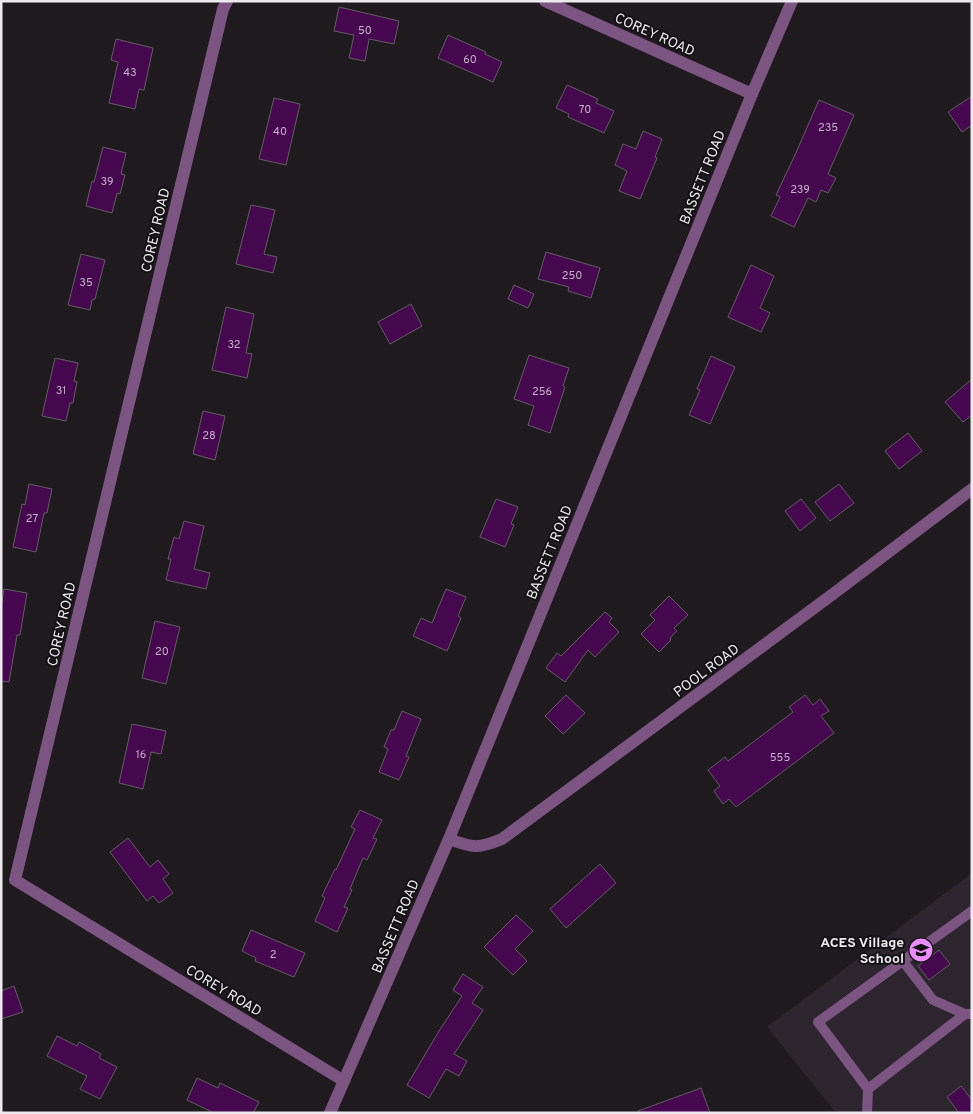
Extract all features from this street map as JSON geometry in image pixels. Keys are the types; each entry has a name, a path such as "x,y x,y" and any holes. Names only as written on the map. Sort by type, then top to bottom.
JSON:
{"street":[{"name":"COREY ROAD","path":"228,1 223,9 15,880 344,1081"},
{"name":"COREY ROAD","path":"545,1 752,94"},
{"name":"BASSETT ROAD","path":"330,1113 449,839 752,94 792,1"},
{"name":"POOL ROAD","path":"449,839 468,846 485,846 502,840 972,490"}],"lane":[{"path":"867,1113 868,1089 818,1022 972,911"},
{"path":"902,960 933,1000 968,1014"},
{"path":"868,1089 968,1014"}],"shaded area":[{"name":"ACES Village School","path":"972,873 972,1113 836,1113 767,1027"}],"building":[{"path":"339,7 399,21 394,44 369,39 365,61 349,58 354,35 334,31"},
{"path":"448,35 486,52 485,54 502,62 493,82 438,58"},
{"path":"116,39 153,48 144,90 139,89 135,109 109,103 118,62 111,60"},
{"path":"567,85 598,99 596,103 614,111 604,133 568,117 569,114 556,108"},
{"path":"972,96 972,125 962,132 948,112"},
{"path":"274,98 300,104 286,165 259,159"},
{"path":"819,100 854,115 828,174 836,178 828,193 821,190 816,202 808,198 794,227 771,216 780,197 776,195"},
{"path":"643,131 662,139 655,157 657,158 640,199 619,191 627,171 615,165 623,144 636,149"},
{"path":"103,147 126,153 121,174 125,175 120,194 117,193 112,213 86,206"},
{"path":"251,205 275,210 264,254 277,257 273,273 236,264"},
{"path":"546,252 600,268 591,298 568,291 569,287 538,279"},
{"path":"81,254 105,260 95,299 92,300 90,310 68,305"},
{"path":"751,265 774,276 760,308 770,313 761,332 728,317"},
{"path":"514,285 534,294 528,308 508,299"},
{"path":"411,304 422,326 390,344 378,322"},
{"path":"226,307 254,314 246,353 252,354 247,378 212,370"},
{"path":"529,355 569,368 550,433 528,425 534,406 514,399"},
{"path":"711,356 735,367 710,424 689,415 700,390 697,389"},
{"path":"55,358 78,363 74,381 77,382 73,403 70,403 66,421 42,416"},
{"path":"972,379 972,415 963,422 945,402"},
{"path":"203,411 225,416 215,460 193,454"},
{"path":"908,433 922,451 899,469 885,451"},
{"path":"29,484 52,489 47,513 44,513 36,552 13,547 22,504 25,505"},
{"path":"839,484 854,503 830,521 815,502"},
{"path":"496,499 518,507 511,524 514,525 505,547 480,537"},
{"path":"801,499 816,518 800,531 785,511"},
{"path":"184,521 204,526 194,569 210,573 206,589 166,580 171,559 168,559 174,537 179,539"},
{"path":"4,589 27,593 9,682 1,681 1,607"},
{"path":"446,589 466,597 458,616 461,618 447,651 413,636 421,618 432,623"},
{"path":"669,596 688,615 674,628 677,631 659,652 641,634 655,620 650,615"},
{"path":"605,612 612,618 609,622 619,632 595,657 588,650 565,682 546,668 557,653 561,656"},
{"path":"155,621 180,627 166,684 142,678"},
{"path":"566,695 585,713 563,734 545,716"},
{"path":"805,695 813,705 820,699 829,711 821,716 834,733 736,807 729,799 723,804 714,791 720,786 708,770 725,757 728,761 793,712 789,707"},
{"path":"402,711 421,719 406,756 409,757 399,780 379,772 388,749 384,747"},
{"path":"132,724 166,731 161,754 151,752 143,789 119,783"},
{"path":"360,810 382,820 373,838 377,839 367,860 363,858 350,889 352,890 344,907 348,908 337,932 315,921 325,898 322,896 355,829 351,827"},
{"path":"128,838 150,867 158,860 169,874 163,879 173,893 159,903 153,896 147,901 110,852"},
{"path":"600,864 616,883 566,928 550,909"},
{"path":"516,915 533,931 515,949 527,961 513,975 484,947"},
{"path":"251,930 305,953 294,977 255,961 256,958 242,951"},
{"path":"939,950 950,964 929,980 918,966"},
{"path":"463,974 483,987 472,1003 483,1010 454,1054 467,1061 459,1076 446,1069 429,1098 407,1085 462,996 453,990"},
{"path":"14,986 23,1012 1,1019 1,991"},
{"path":"57,1036 77,1046 79,1042 101,1054 99,1058 117,1067 100,1099 80,1089 87,1076 47,1056"},
{"path":"197,1078 218,1088 220,1083 259,1102 253,1113 214,1113 187,1100"},
{"path":"961,1086 972,1100 972,1113 959,1113 947,1097"},
{"path":"701,1088 710,1113 638,1113 638,1111"}],"place":[{"name":"ACES Village School","path":"921,950"}]}
